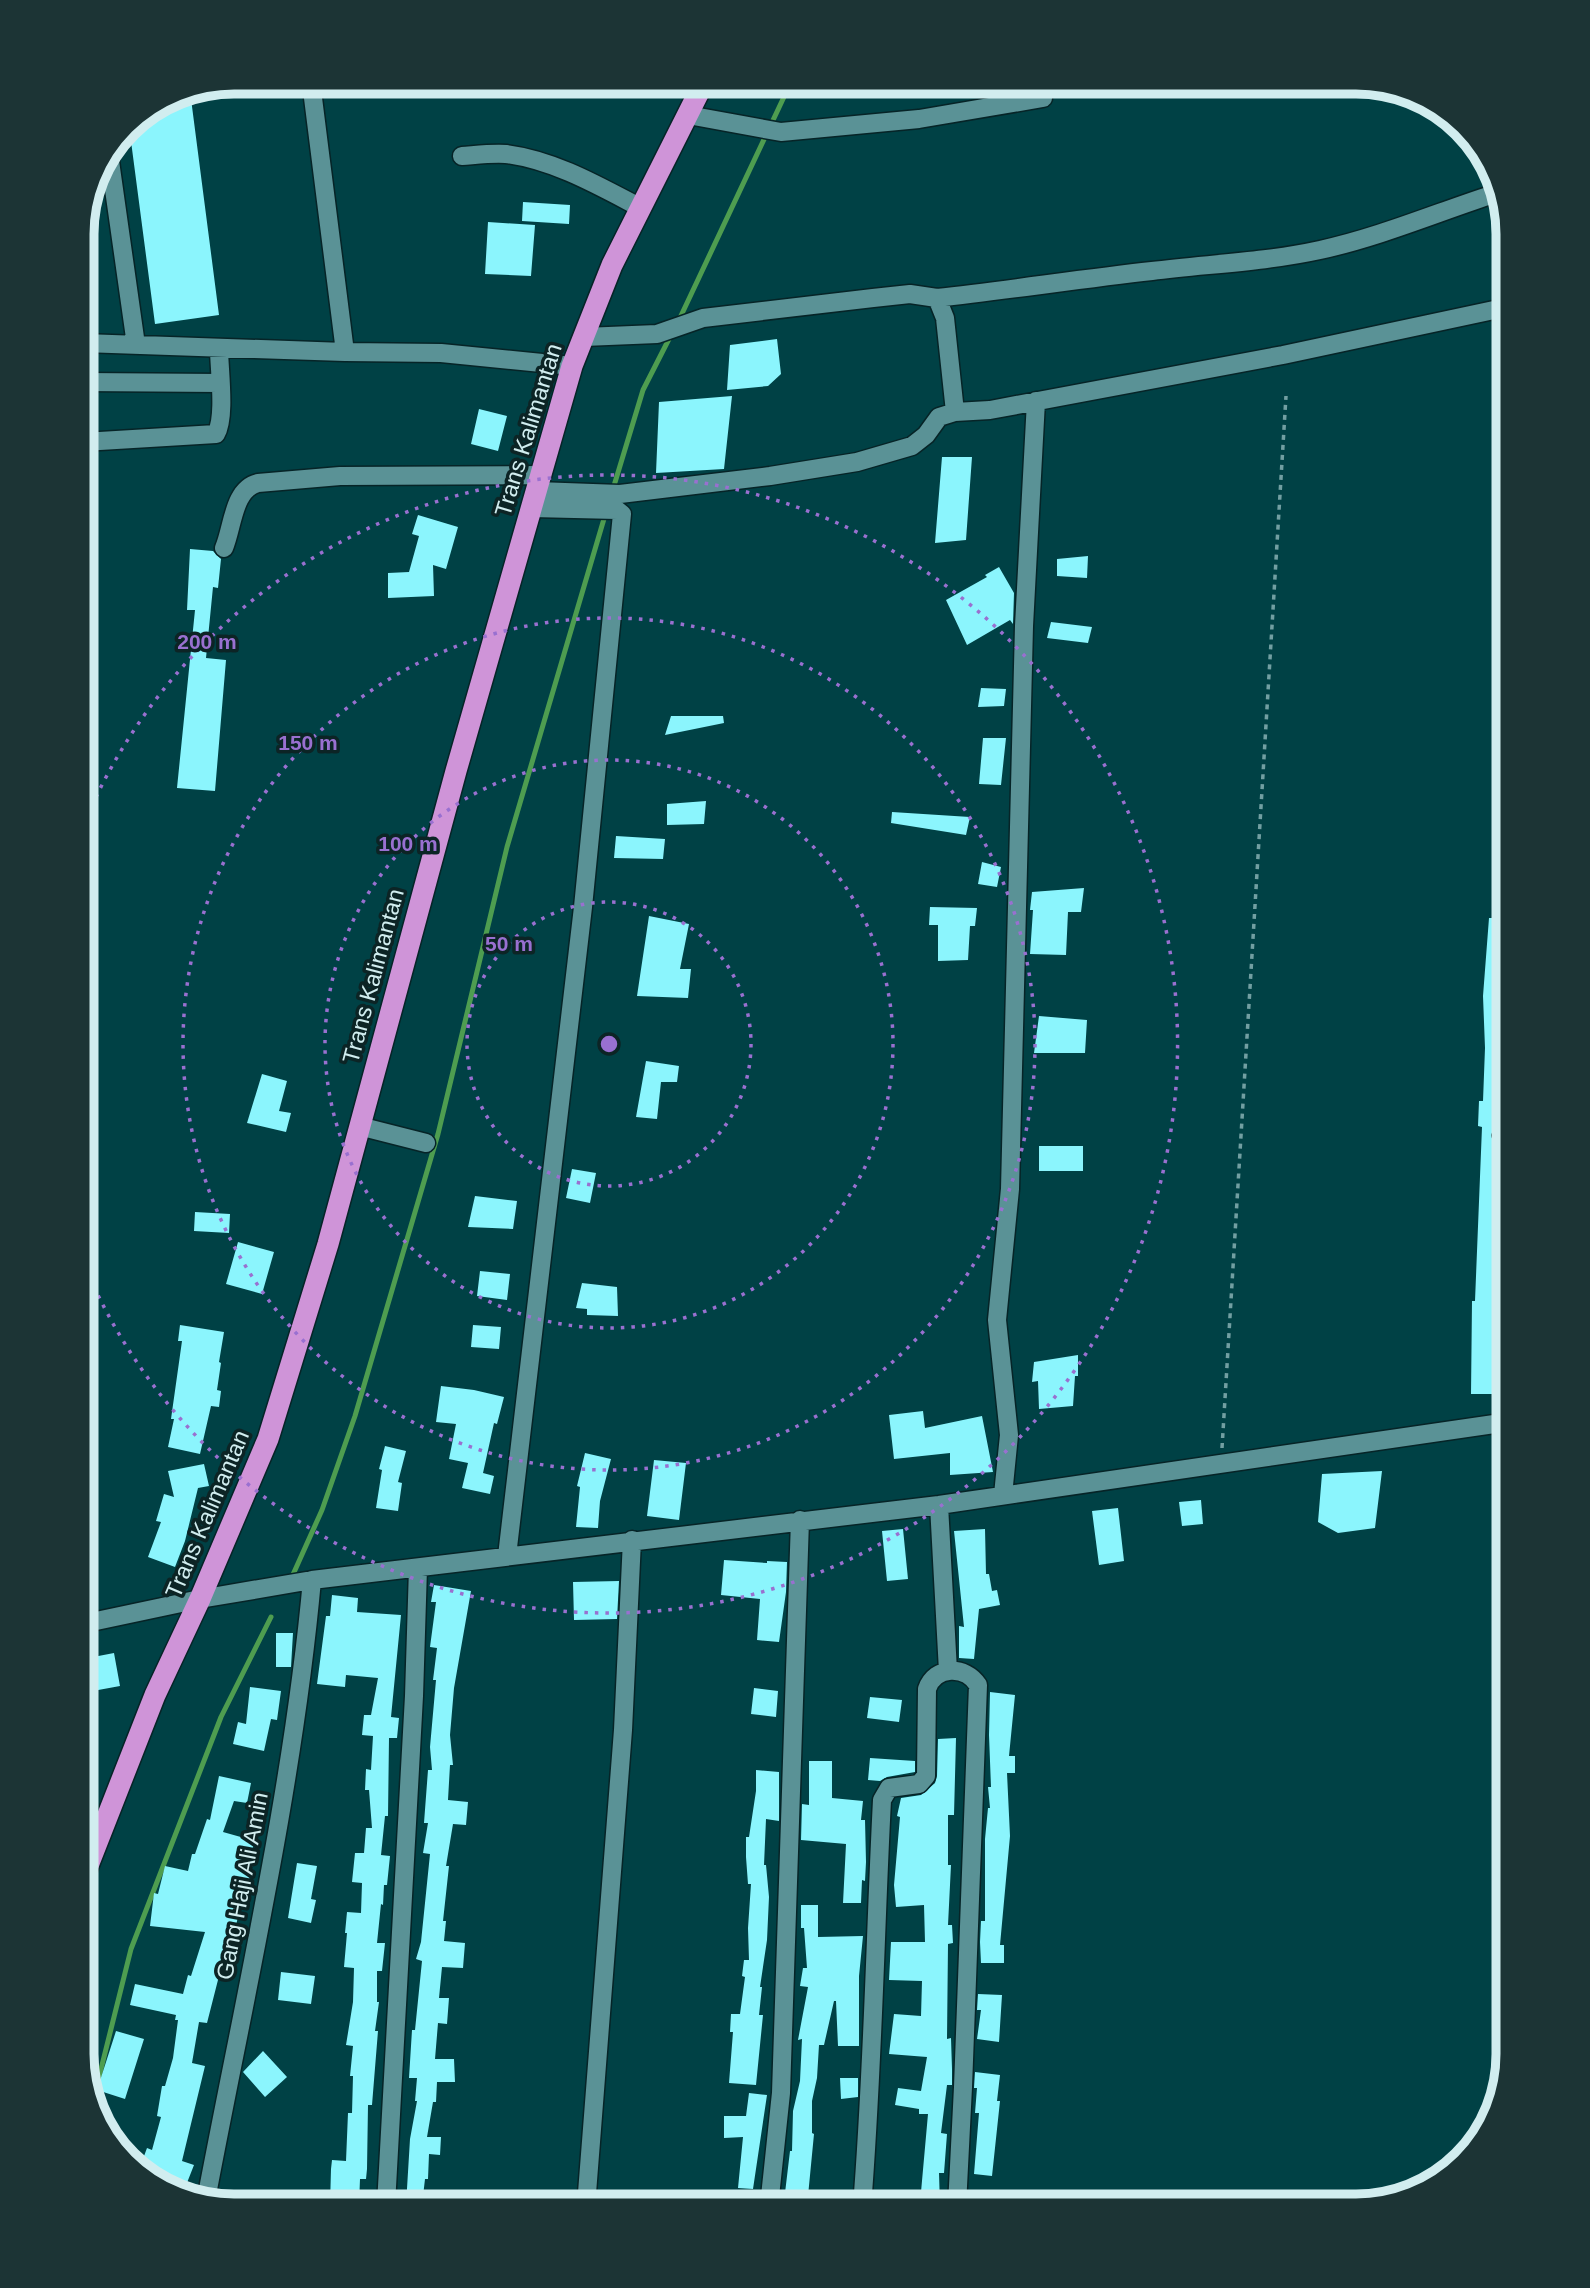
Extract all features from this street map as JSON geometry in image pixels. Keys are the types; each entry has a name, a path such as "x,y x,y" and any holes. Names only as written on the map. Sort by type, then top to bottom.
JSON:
{"highway":[{"name":"Trans Kalimantan","path":"95,1848 155,1695 200,1599 268,1439 301,1335 453,783 572,366 612,265 698,95"}],"street":[{"path":"313,95 345,352"},
{"path":"688,115 781,132 919,119 1043,98"},
{"path":"462,156 505,154 540,162 580,177 641,208"},
{"path":"111,169 136,345"},
{"path":"584,337 657,334 703,318 910,294 937,298 1151,271 1256,261 1321,250 1490,195"},
{"path":"937,298 945,318 955,412"},
{"path":"225,548 240,498 250,485 258,483 340,476 537,491 608,502 857,462 912,446 926,435 939,417 955,412 976,412 1283,355 1496,310"},
{"path":"95,343 440,353 572,366"},
{"path":"95,441 216,434 219,429 219,348"},
{"path":"95,382 220,383"},
{"path":"1003,1495 1009,1435 997,1320 1010,1189 1024,626 1036,401"},
{"path":"507,1556 583,907 622,520 620,511 608,502"},
{"path":"359,1126 426,1143"},
{"path":"95,1621 200,1599 306,1581 939,1505 1496,1424"},
{"path":"939,1505 948,1671"},
{"path":"770,2193 781,2093 800,1520"},
{"path":"587,2193 623,1730 632,1540"},
{"path":"387,2193 414,1696 418,1568"},
{"name":"Gang Haji Ali Amin","path":"208,2191 281,1815 298,1712 306,1581"},
{"path":"863,2194 871,2090 882,1800 888,1788 919,1784 926,1776 928,1689 936,1674 948,1671 967,1674 978,1685 958,2194"}],"path":[{"path":"1221,1464 1286,396"}],"building":[{"path":"191,102 219,315 155,324 131,140 149,123"},
{"path":"523,202 570,205 569,224 522,221"},
{"path":"488,222 535,225 531,276 485,274"},
{"path":"777,339 781,374 768,386 727,390 730,345"},
{"path":"732,396 724,469 656,473 659,402"},
{"path":"479,409 507,416 498,451 471,444"},
{"path":"942,457 972,457 966,540 935,543"},
{"path":"418,515 458,527 446,569 433,565 434,596 388,598 388,573 409,572 419,536 412,534"},
{"path":"190,549 213,551 221,559 218,588 213,587 206,658 226,660 215,791 177,788 195,610 187,610"},
{"path":"1088,556 1087,578 1057,576 1057,559"},
{"path":"999,567 1014,593 1013,624 1010,620 967,645 946,600 987,577 985,575"},
{"path":"1051,622 1092,627 1088,643 1047,638"},
{"path":"981,688 1006,689 1004,706 978,707"},
{"path":"671,716 723,716 724,723 665,735"},
{"path":"983,738 1006,738 1001,785 979,784"},
{"path":"706,801 704,824 667,825 667,804"},
{"path":"892,812 970,817 966,835 891,823"},
{"path":"616,836 665,839 663,859 614,858"},
{"path":"982,862 1001,867 997,887 978,884"},
{"path":"1493,871 1496,871 1496,1128 1491,1135 1496,1144 1495,1394 1471,1394 1472,1301 1475,1301 1482,1127 1478,1126 1479,1101 1483,1101 1485,1048 1483,996 1489,918 1492,918"},
{"path":"1084,888 1081,912 1068,912 1066,955 1030,954 1032,892"},
{"path":"930,907 977,908 975,926 970,926 968,960 938,961 938,925 929,925"},
{"path":"649,916 689,924 680,969 691,969 688,998 637,996"},
{"path":"1039,1016 1087,1020 1085,1053 1034,1053"},
{"path":"646,1061 679,1066 677,1082 661,1082 657,1119 636,1117"},
{"path":"262,1074 287,1081 279,1111 291,1113 286,1132 247,1123"},
{"path":"1039,1146 1083,1146 1083,1171 1039,1171"},
{"path":"572,1169 596,1173 590,1203 566,1198"},
{"path":"475,1196 517,1201 513,1229 468,1227"},
{"path":"195,1212 230,1214 229,1233 194,1231"},
{"path":"238,1242 274,1252 262,1294 226,1284"},
{"path":"480,1271 510,1274 507,1300 477,1296"},
{"path":"582,1283 617,1287 618,1316 587,1315 587,1309 576,1308"},
{"path":"180,1325 224,1332 217,1390 221,1391 219,1407 211,1406 200,1454 168,1447 174,1419 171,1419 182,1341 178,1341"},
{"path":"473,1325 501,1327 499,1349 471,1347"},
{"path":"1078,1355 1073,1406 1039,1409 1038,1381 1032,1382 1034,1362"},
{"path":"441,1386 504,1397 497,1424 494,1423 483,1473 494,1476 490,1494 462,1488 468,1463 449,1459 456,1424 436,1422"},
{"path":"923,1411 925,1428 982,1416 993,1472 950,1475 950,1453 894,1459 889,1415"},
{"path":"385,1446 406,1451 398,1482 402,1483 398,1511 376,1508 382,1470 379,1469"},
{"path":"585,1453 611,1459 600,1501 598,1528 576,1527 580,1487 577,1486"},
{"path":"654,1460 686,1463 679,1520 647,1516"},
{"path":"204,1464 209,1486 198,1488 185,1541 175,1567 148,1557 161,1522 156,1521 164,1494 174,1497 168,1471"},
{"path":"1382,1471 1375,1528 1338,1533 1318,1522 1322,1474"},
{"path":"1201,1500 1203,1524 1182,1526 1179,1502"},
{"path":"1118,1508 1124,1561 1099,1565 1092,1511"},
{"path":"903,1529 908,1579 887,1581 882,1531"},
{"path":"985,1529 986,1574 989,1574 992,1591 997,1590 1000,1605 979,1609 974,1659 959,1658 959,1626 964,1627 954,1531"},
{"path":"724,1560 787,1562 779,1642 757,1640 760,1599 721,1595"},
{"path":"619,1581 617,1619 574,1620 573,1582"},
{"path":"434,1585 471,1591 454,1688 450,1735 453,1765 450,1765 448,1800 468,1802 466,1825 453,1824 446,1866 449,1866 443,1921 446,1921 444,1941 465,1943 463,1968 442,1967 439,1998 449,1998 447,2024 438,2023 435,2059 454,2059 455,2082 437,2082 436,2102 433,2102 427,2137 441,2137 440,2155 429,2154 428,2179 425,2179 423,2193 407,2193 410,2139 417,2101 417,2078 409,2078 412,2030 415,2030 422,1961 416,1959 421,1942 430,1854 423,1853 428,1823 424,1823 428,1770 432,1770 430,1747 436,1680 433,1680 437,1648 430,1647 436,1602 431,1602"},
{"path":"332,1595 358,1598 357,1612 401,1615 391,1717 399,1718 397,1738 389,1738 388,1816 385,1816 381,1855 390,1856 377,1943 385,1943 382,1971 377,1971 379,2002 375,2031 378,2031 372,2105 368,2105 366,2179 360,2179 359,2193 330,2193 331,2169 332,2160 346,2161 348,2113 352,2113 353,2076 350,2076 353,2046 346,2045 353,2002 354,1968 344,1967 345,1933 347,1912 361,1913 362,1883 352,1882 355,1853 364,1853 366,1828 372,1828 369,1790 365,1790 366,1769 371,1770 373,1736 362,1735 364,1715 371,1715 378,1678 346,1675 345,1687 317,1684 326,1616 330,1616"},
{"path":"276,1633 293,1633 291,1667 276,1667"},
{"path":"114,1653 120,1686 95,1691 95,1657"},
{"path":"250,1687 281,1691 277,1720 271,1719 264,1751 233,1744 238,1722 246,1724"},
{"path":"754,1688 778,1691 776,1717 751,1714"},
{"path":"990,1692 1015,1695 1009,1756 1015,1756 1015,1773 1007,1773 1010,1836 1000,1945 1004,1945 1004,1963 981,1963 981,1921 985,1921 985,1839 990,1808 988,1787 991,1787"},
{"path":"870,1697 902,1700 899,1722 867,1718"},
{"path":"956,1738 954,1815 948,1815 948,1865 951,1865 948,1925 952,1925 953,1943 948,1944 947,2039 951,2038 952,2085 947,2085 941,2133 947,2134 944,2173 939,2173 940,2194 892,2194 921,2192 928,2114 919,2114 919,2109 895,2105 898,2088 921,2091 927,2057 889,2054 894,2014 921,2016 922,1981 889,1980 891,1942 925,1942 924,1905 896,1907 894,1885 900,1817 897,1816 901,1798 921,1795 935,1783 938,1739"},
{"path":"870,1758 915,1761 915,1772 887,1777 880,1781 868,1780"},
{"path":"809,1761 832,1761 832,1798 863,1801 861,1820 865,1820 866,1862 861,1903 843,1903 846,1844 801,1840 802,1804 809,1805"},
{"path":"756,1770 779,1772 779,1821 766,1819 764,1865 769,1897 767,1940 760,1987 759,2015 763,2015 756,2085 729,2083 733,2032 730,2032 731,2014 740,2014 745,1977 742,1976 744,1960 749,1960 751,1884 748,1884 746,1837 749,1837 756,1791"},
{"path":"219,1776 251,1783 247,1803 234,1801 223,1832 255,1841 248,1862 253,1863 249,1880 244,1878 229,1956 222,1977 219,1976 207,2023 199,2022 192,2063 205,2066 182,2161 194,2165 186,2184 165,2175 143,2159 147,2148 152,2150 161,2117 157,2116 162,2086 165,2086 173,2058 178,2020 175,2020 176,2015 130,2005 135,1984 183,1994 188,1975 191,1976 205,1932 150,1926 154,1893 158,1894 165,1866 188,1871 207,1819 210,1820"},
{"path":"297,1863 317,1866 311,1899 316,1900 311,1923 288,1918"},
{"path":"801,1905 818,1905 818,1937 863,1936 859,1976 859,2046 838,2046 834,2001 824,2045 819,2045 817,2078 812,2101 814,2134 808,2194 789,2193 785,2193 792,2151 793,2111 800,2081 802,2039 798,2040 808,1987 800,1986 803,1968 807,1968 804,1928 801,1928"},
{"path":"281,1972 315,1976 311,2004 278,2000"},
{"path":"978,1994 1002,1995 999,2042 977,2039 981,2010 977,2010"},
{"path":"116,2031 144,2039 125,2099 99,2091 98,2086"},
{"path":"263,2051 287,2077 265,2097 243,2072"},
{"path":"975,2072 1000,2075 992,2176 974,2174 979,2113 975,2113"},
{"path":"840,2078 858,2078 858,2097 841,2099"},
{"path":"749,2093 767,2095 753,2189 738,2188 743,2137 724,2138 724,2116 746,2116"}],"waterway":[{"path":"679,320 785,95"},
{"path":"613,489 643,390 671,335"},
{"path":"291,1579 322,1510 355,1416 438,1134 507,847 606,512"},
{"path":"98,2082 131,1949 221,1717 271,1617"}]}
